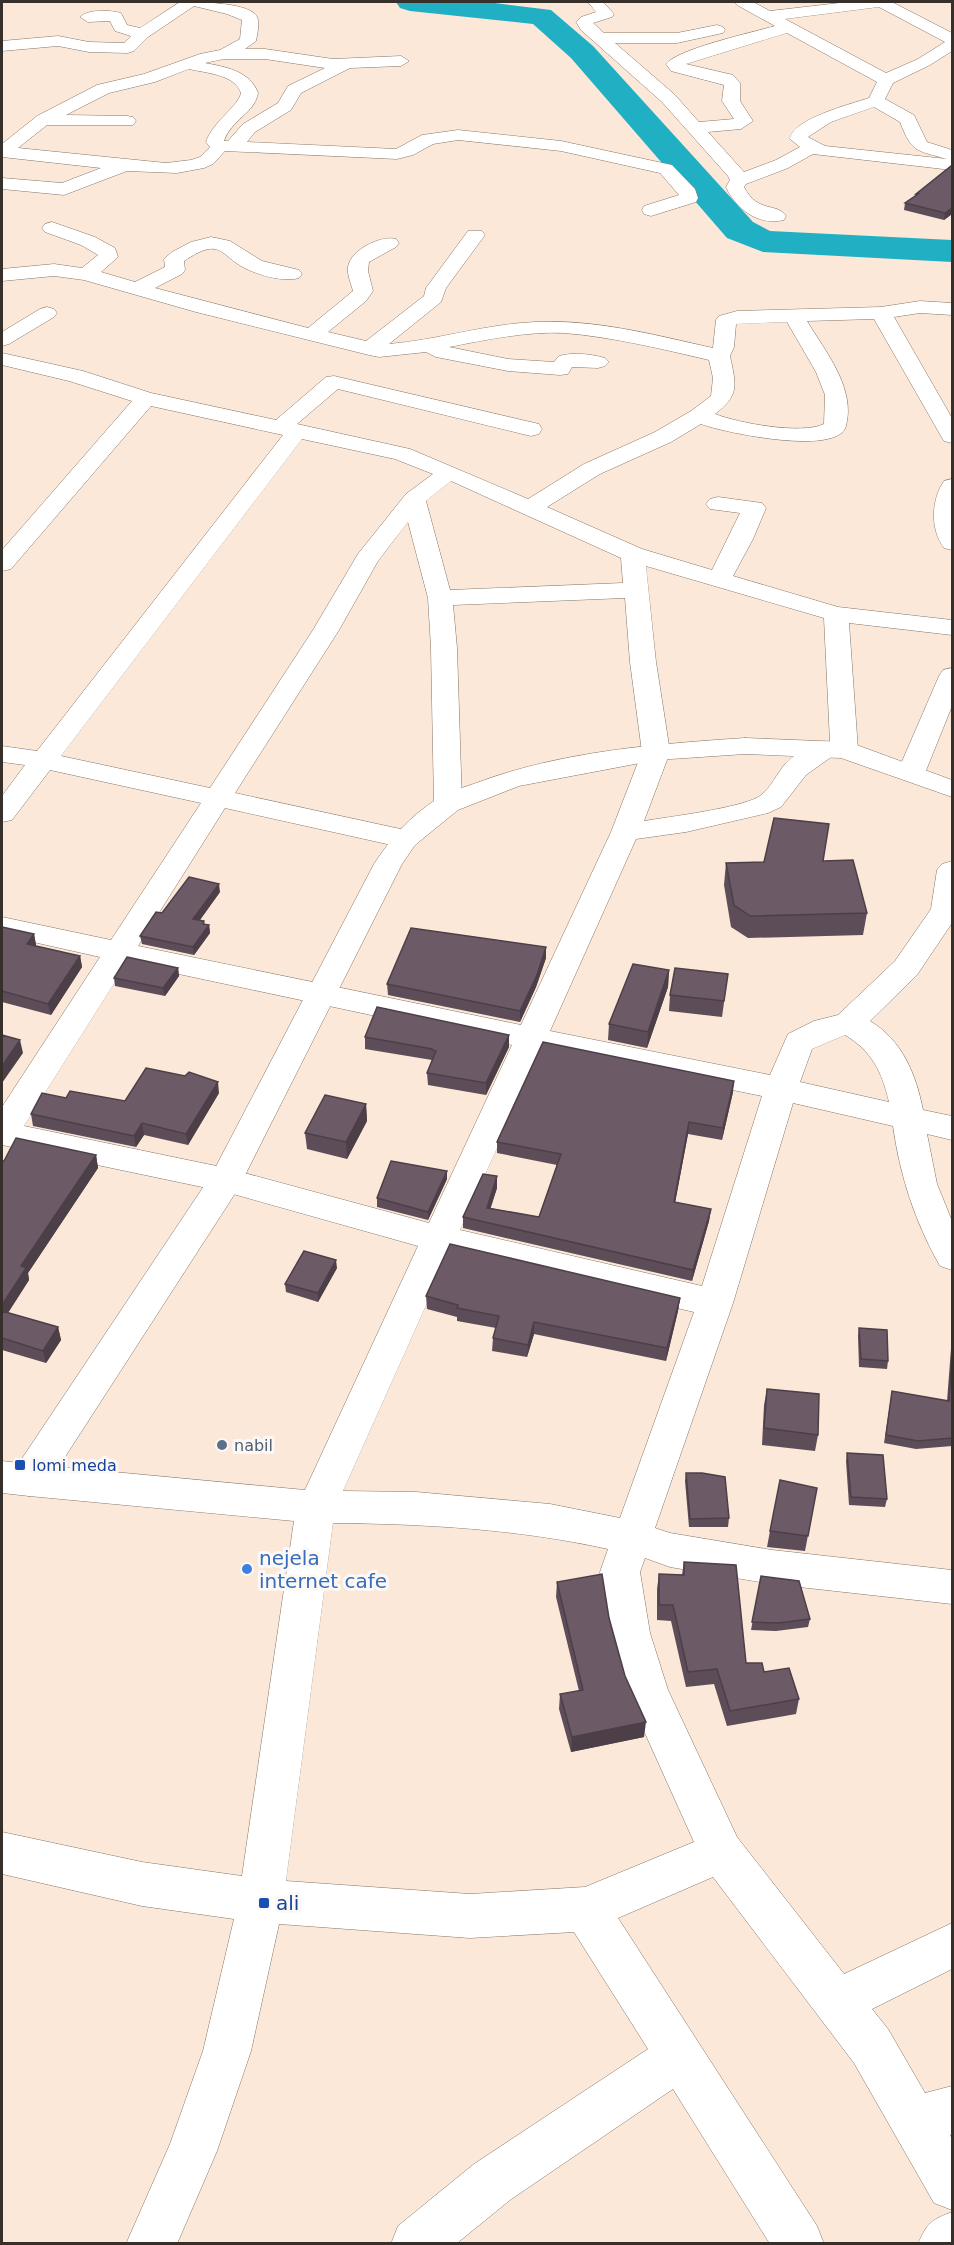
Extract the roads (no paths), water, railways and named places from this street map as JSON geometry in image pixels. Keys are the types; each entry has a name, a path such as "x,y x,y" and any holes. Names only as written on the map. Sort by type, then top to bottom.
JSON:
{"street":[{"path":"2,46 58,41 123,49 132,45 141,34 190,2"},
{"path":"2,152 43,120 104,88 149,78 185,64 224,54 248,41 250,18 232,10 195,2"},
{"path":"595,2 606,14 585,22 599,38 668,98 694,128 729,188 749,208 777,216"},
{"path":"741,2 886,80"},
{"path":"599,38 677,38 772,17 881,2 952,39"},
{"path":"88,17 115,16 121,28 141,34"},
{"path":"634,70 674,64 705,51 790,27"},
{"path":"876,102 886,80 924,62 952,44"},
{"path":"224,54 283,55 325,63 347,64 401,61"},
{"path":"185,64 237,77 247,83 251,89 248,102 234,114 216,136 215,142 227,146 397,154 428,139 474,136 561,146 666,170 686,190 687,199 651,210"},
{"path":"2,152 168,168 201,163 249,128 285,106 294,90 347,64"},
{"path":"674,64 677,67 727,79 732,83 731,101 744,121 735,125 694,128"},
{"path":"952,155 921,146 916,140 908,119 876,102 825,118 799,135 799,139 812,147 844,154 952,165"},
{"path":"43,120 127,121"},
{"path":"686,190 729,188 782,164 812,147"},
{"path":"2,183 64,189 124,165"},
{"path":"52,228 75,238 87,240 108,252 108,257 103,264 86,274"},
{"path":"369,349 434,298 436,288 475,235"},
{"path":"312,334 359,297 363,291 356,274 357,263 360,258 388,243"},
{"path":"135,290 176,270 174,259 182,253 208,244 224,245 235,256 253,264 292,274"},
{"path":"2,275 54,270 86,274 135,290 388,352 532,328 563,327 643,338 719,356"},
{"path":"529,508 592,469 663,437 699,416 721,399 724,391 719,356 724,347 726,320 881,312 920,307 952,309"},
{"path":"881,312 950,423"},
{"path":"2,340 47,313"},
{"path":"699,416 735,428 769,432 821,434 835,427 836,395 827,372 794,315"},
{"path":"418,348 540,369 560,369 566,360 598,362"},
{"path":"2,359 75,376 146,398 402,454 449,472 633,554 836,614 952,627"},
{"path":"2,814 288,430 334,382 531,429"},
{"path":"5,555 146,398"},
{"path":"449,472 414,499 367,559 326,630 2,1133 226,1180 438,1238 715,1303"},
{"path":"952,486 944,508 952,543"},
{"path":"414,499 440,598 444,648 448,804"},
{"path":"718,504 754,508 741,539 720,578"},
{"path":"151,2244 192,2151 227,2051 261,1901 316,1507 625,832 656,752 643,662 633,554"},
{"path":"440,598 637,590"},
{"path":"835,750 836,614"},
{"path":"911,773 952,676"},
{"path":"952,789 911,773 835,750 745,746 656,752 510,780 448,804 405,839 388,864 226,1180 15,1478 316,1507 416,1508 550,1520 632,1537 670,1550 772,1567 952,1587"},
{"path":"625,832 696,821 758,807 771,801 796,769 835,750"},
{"path":"2,754 44,760 405,839"},
{"path":"952,870 946,910 906,968 849,1023 825,1029 799,1042 781,1089 715,1303 620,1572 630,1633 647,1691 722,1852 871,2046 934,2115 952,2185"},
{"path":"2,926 321,995 781,1089 952,1128"},
{"path":"849,1023 876,1038 895,1064 917,1174 952,1257"},
{"path":"2,1853 142,1884 261,1901 471,1916 586,1909 722,1852"},
{"path":"586,1909 800,2244"},
{"path":"837,2001 952,1945"},
{"path":"416,2244 492,2182 679,2057"},
{"path":"944,2244 952,2236"}],"waterway":[{"path":"410,2 541,16 582,52 740,230 763,241 952,251"}],"place":[{"name":"nabil","path":"222,1445"},
{"name":"lomi meda","path":"20,1465"},
{"name":"nejela internet cafe","path":"247,1569"},
{"name":"ali","path":"264,1903"}]}
